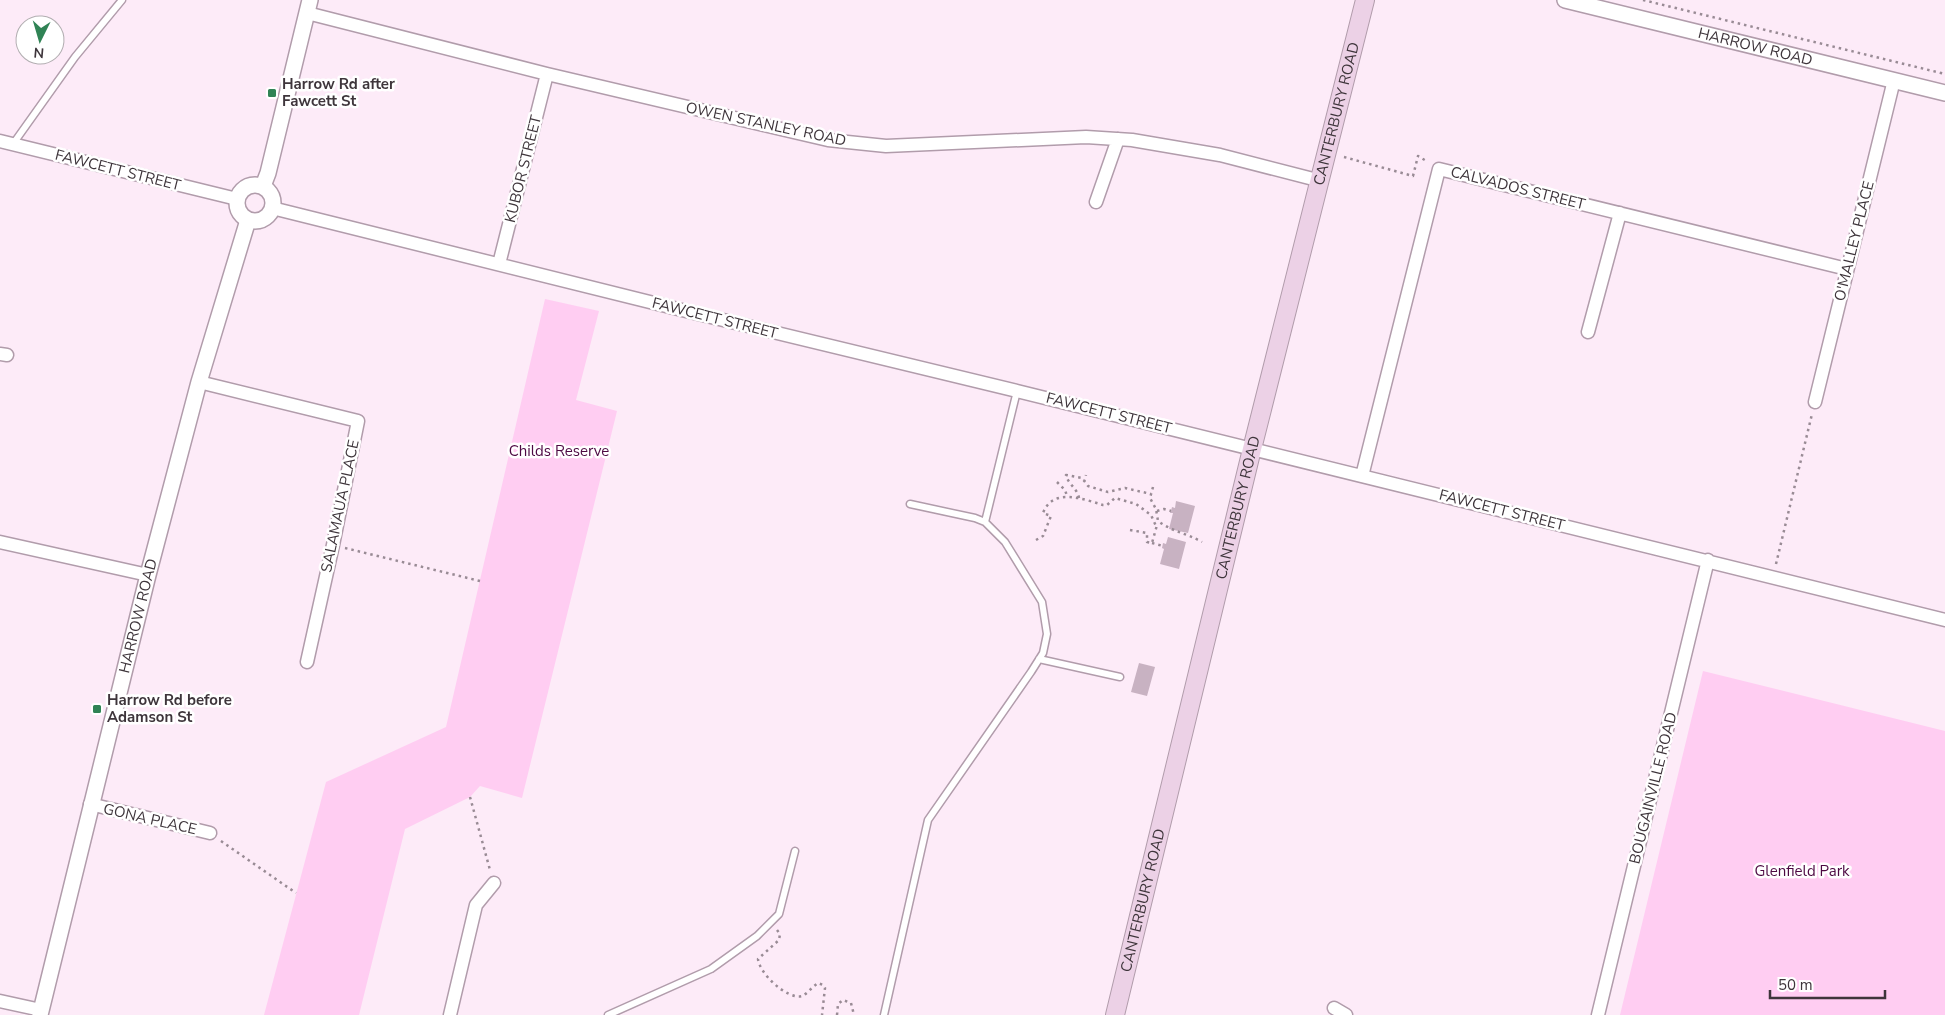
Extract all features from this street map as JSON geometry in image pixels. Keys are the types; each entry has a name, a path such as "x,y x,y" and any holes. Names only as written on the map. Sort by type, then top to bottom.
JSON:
{"main road":[{"name":"CANTERBURY ROAD","path":"1115,1015 1252,449 1321,181 1337,105 1365,0"}],"street":[{"name":"HARROW ROAD","path":"1565,0 1945,93"},
{"name":"OWEN STANLEY ROAD","path":"309,7 547,74 828,140 886,146 1086,137 1132,140 1220,155 1321,181"},
{"path":"263,186 268,174 309,7"},
{"name":"KUBOR STREET","path":"499,264 547,74"},
{"name":"O'MALLEY PLACE","path":"1815,402 1894,80"},
{"path":"1096,202 1118,139"},
{"name":"FAWCETT STREET","path":"0,141 237,199"},
{"name":"CALVADOS STREET","path":"1362,476 1439,169 1847,269"},
{"path":"248,185 263,186 270,193 272,208 268,215 261,220 248,220 237,209 237,199 240,191 248,185"},
{"name":"FAWCETT STREET","path":"272,208 686,312 1708,560 1945,620"},
{"path":"1588,332 1620,213"},
{"name":"HARROW ROAD","path":"40,1013 148,575 199,382 248,220"},
{"name":"SALAMAUA PLACE","path":"199,382 358,421 307,662"},
{"path":"0,542 148,575"},
{"name":"BOUGAINVILLE ROAD","path":"1598,1015 1708,560"},
{"name":"GONA PLACE","path":"90,804 210,833"},
{"path":"450,1015 476,905 494,883"},
{"path":"0,1001 40,1013"},
{"path":"1334,1008 1346,1015"}],"lane":[{"path":"13,144 75,57 122,0"},
{"path":"985,522 1017,391"},
{"path":"884,1015 928,820 1039,660 1045,646 1047,634 1042,602 1005,542 985,522 961,514 910,504"},
{"path":"1039,660 1120,677"},
{"path":"608,1015 711,969 757,936 779,914 795,852"}],"path":[{"path":"1643,0 1945,74"},
{"path":"1344,157 1413,176 1418,156 1439,169"},
{"path":"1773,578 1815,402"},
{"path":"1079,498 1076,491 1067,481 1066,475 1082,478 1084,484 1108,492 1135,488 1151,494"},
{"path":"1084,484 1086,475"},
{"path":"1057,482 1065,490 1067,496"},
{"path":"1152,544 1158,521 1157,511 1151,501 1153,487"},
{"path":"1116,499 1118,490"},
{"path":"1036,540 1043,536 1051,516 1043,513 1048,504 1057,498 1067,496 1103,505 1116,499 1136,504 1151,515 1156,526"},
{"path":"1157,511 1164,509 1171,511"},
{"path":"1158,521 1170,530 1190,535 1202,542"},
{"path":"1130,530 1147,533 1148,542 1163,546"},
{"path":"333,545 480,581"},
{"path":"470,797 494,883"},
{"path":"210,833 296,893"},
{"path":"770,922 780,934 779,940 758,959 760,967 779,989 795,996 800,997 818,984 823,985 825,988 821,1010 822,1015"},
{"path":"837,1015 838,1004 844,1000 851,1003 854,1015"}],"green space":[{"name":"Childs Reserve","path":"545,299 599,311 576,400 617,411 522,798 480,786 470,797 405,829 359,1015 264,1015 326,782 446,727"},
{"name":"Glenfield Park","path":"1703,671 1945,731 1945,1015 1620,1015"}],"building":[{"path":"1176,501 1195,506 1188,533 1169,529 1173,513 1170,513 1172,507 1175,508"},
{"path":"1168,537 1186,542 1179,569 1160,564 1164,549 1162,548 1163,543 1166,544"},
{"path":"1139,663 1155,667 1147,696 1131,692"}],"place":[{"name":"Harrow Rd after Fawcett St","path":"272,93"},
{"name":"Harrow Rd before Adamson St","path":"97,709"}]}
